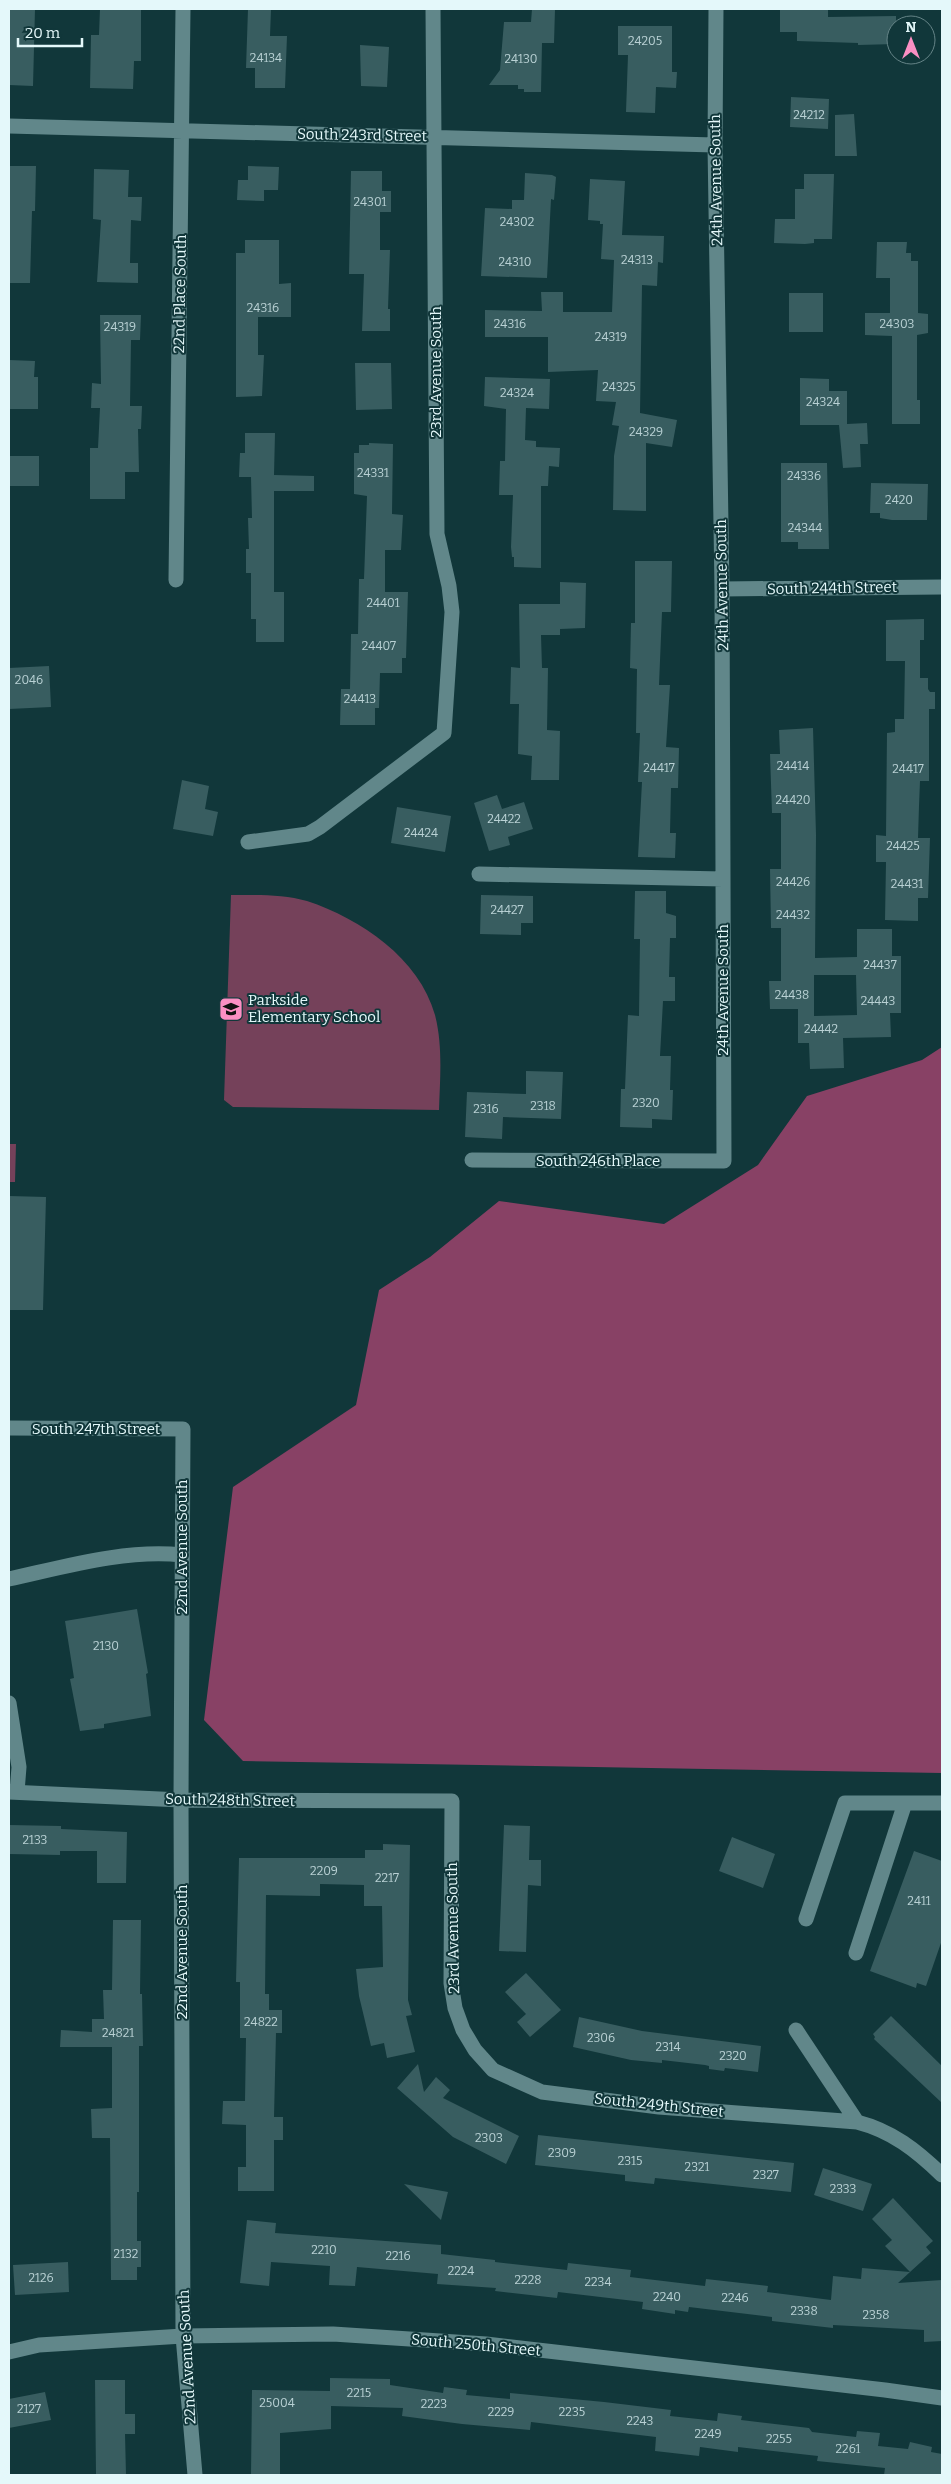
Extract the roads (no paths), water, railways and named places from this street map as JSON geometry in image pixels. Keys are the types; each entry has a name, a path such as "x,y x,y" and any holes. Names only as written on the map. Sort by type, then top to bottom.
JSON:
{"street":[{"name":"22nd Place South","path":"176,580 183,132 183,9"},
{"name":"23rd Avenue South","path":"248,842 308,834 320,827 444,732 452,612 449,586 437,534 433,9"},
{"name":"24th Avenue South","path":"716,9 714,145 722,589 724,1161"},
{"name":"South 243rd Street","path":"9,126 714,145"},
{"name":"South 244th Street","path":"722,589 942,587"},
{"path":"479,874 723,879"},
{"name":"South 246th Place","path":"472,1160 724,1161"},
{"name":"South 247th Street","path":"9,1428 183,1429"},
{"name":"22nd Avenue South","path":"183,1429 181,1800 183,2336 195,2475"},
{"path":"9,1579 92,1562 160,1553 182,1555"},
{"path":"9,1703 19,1767 13,1792"},
{"name":"South 248th Street","path":"13,1792 181,1800 452,1801"},
{"name":"23rd Avenue South","path":"452,1801 451,1983 455,2008 463,2030 475,2050"},
{"path":"806,1919 845,1802 942,1803"},
{"path":"856,1953 905,1802"},
{"path":"796,2030 857,2122"},
{"name":"South 249th Street","path":"475,2050 493,2070 542,2092 659,2107 857,2122 878,2127 918,2152 942,2175"},
{"name":"South 250th Street","path":"9,2352 39,2345 183,2336 333,2334 486,2344 942,2398"}],"place":[{"name":"Parkside Elementary School","path":"231,1009"}]}
